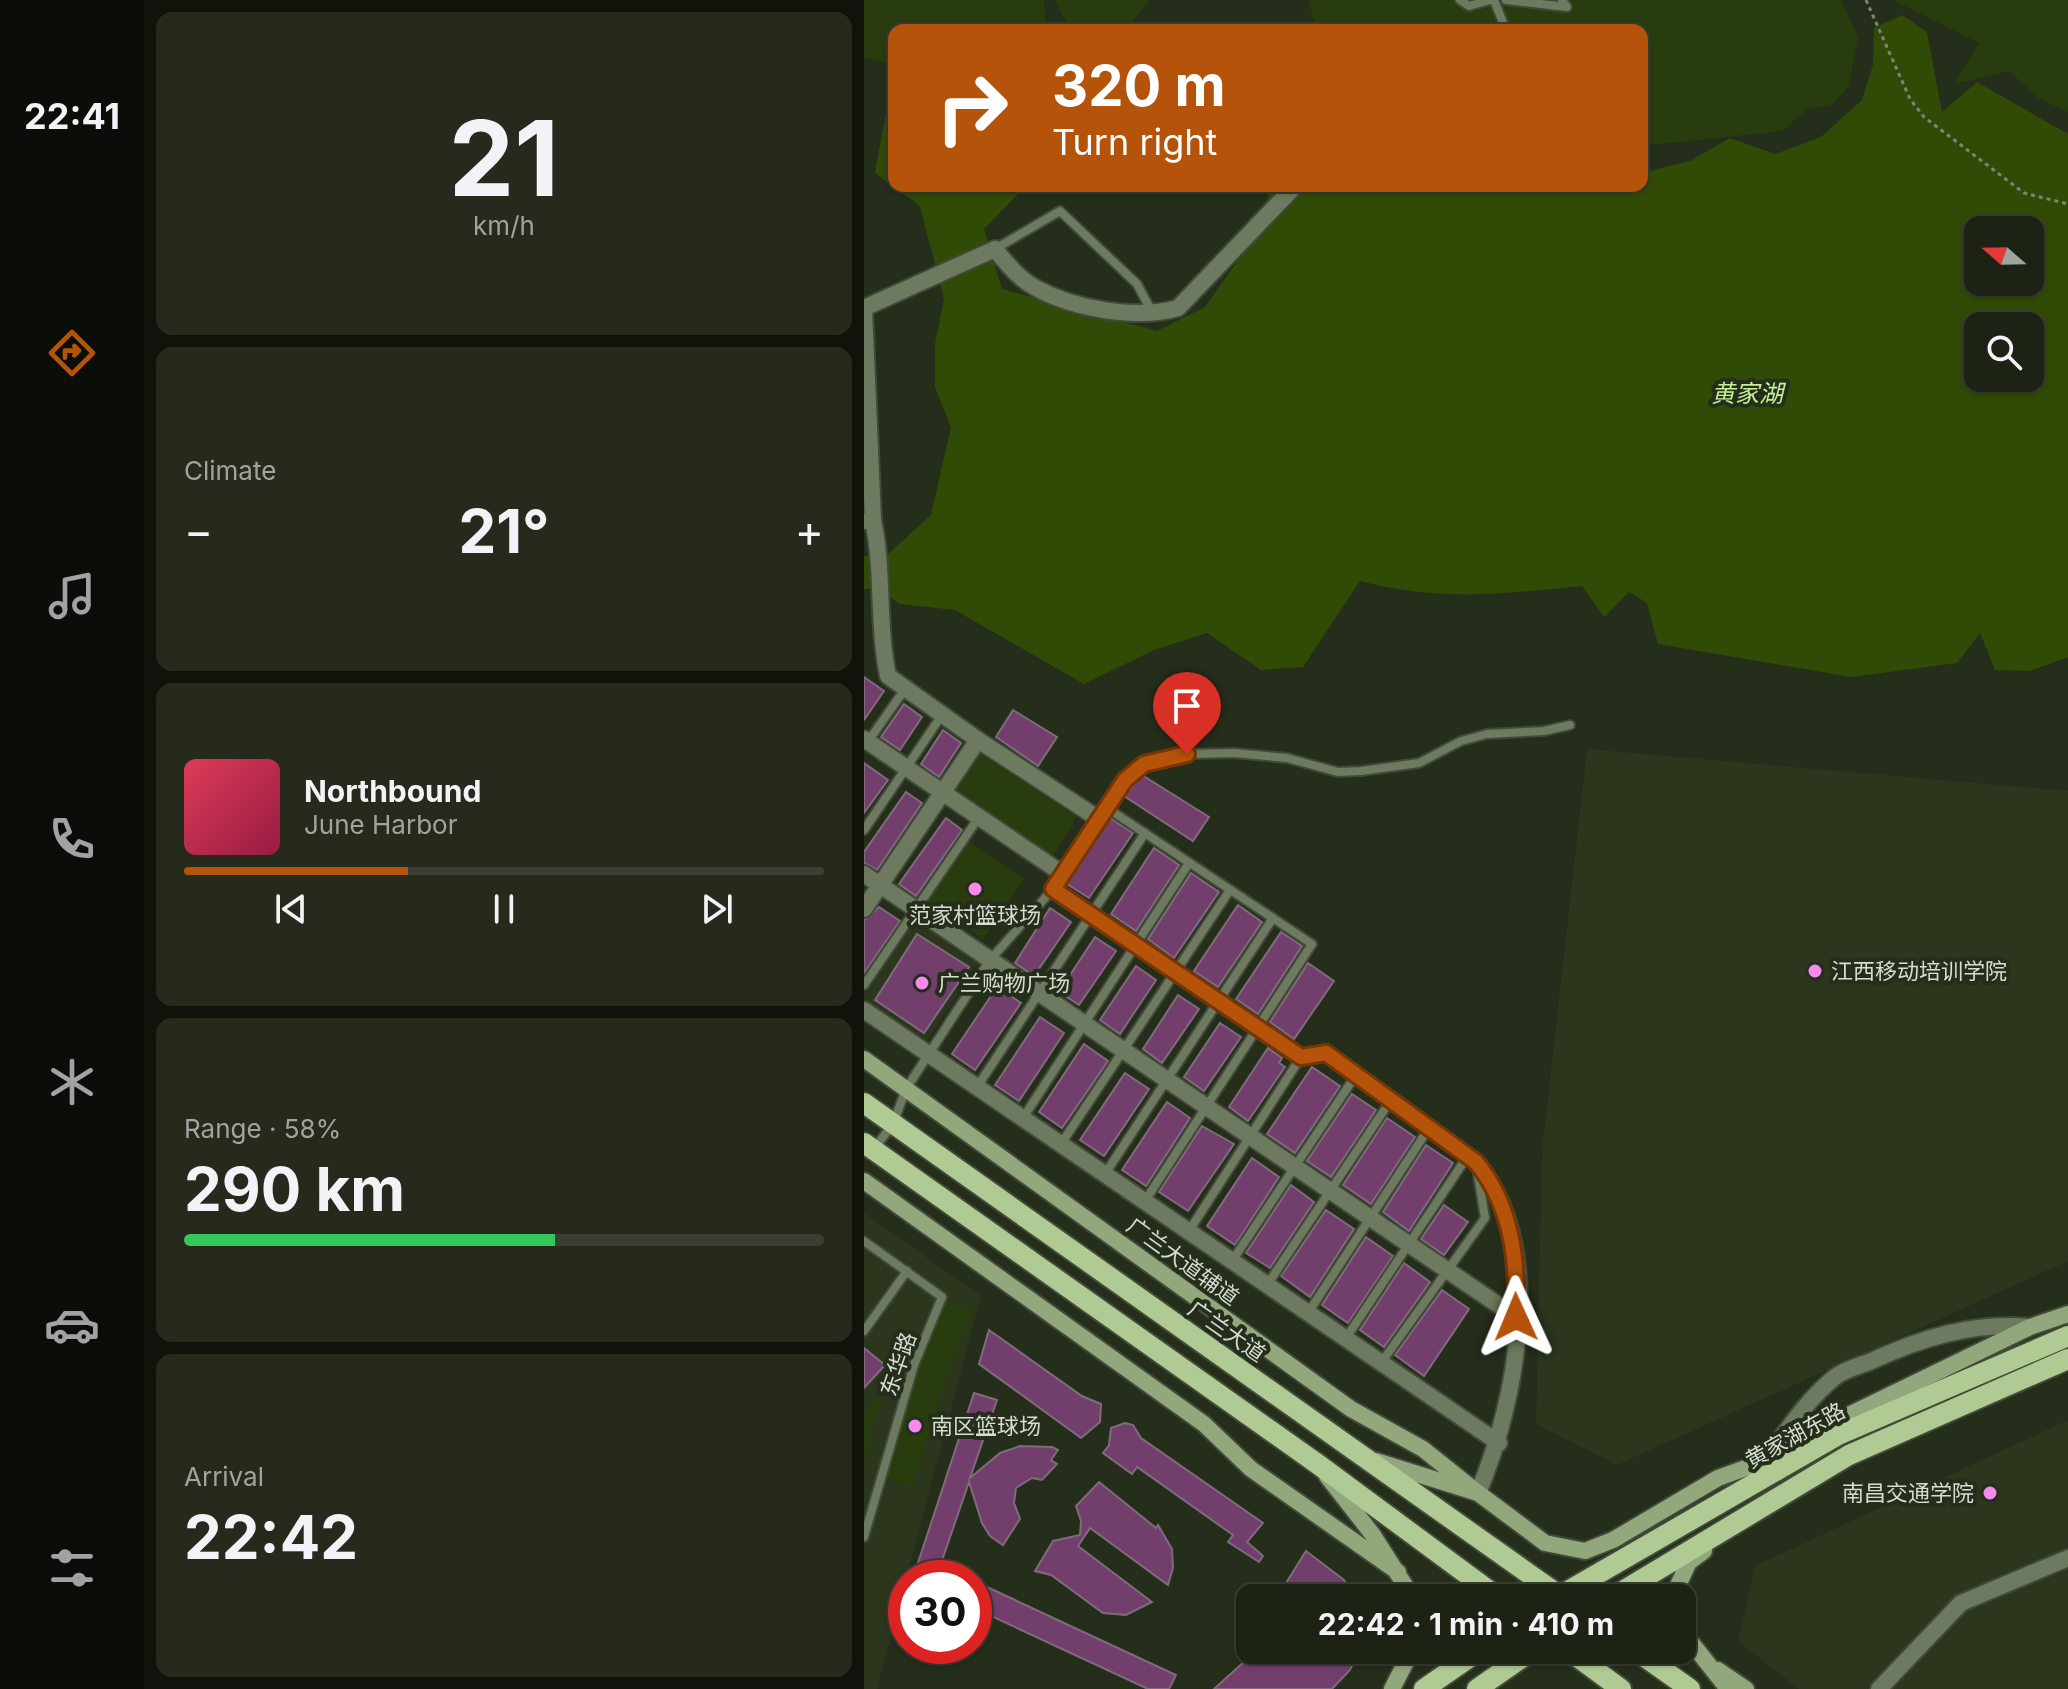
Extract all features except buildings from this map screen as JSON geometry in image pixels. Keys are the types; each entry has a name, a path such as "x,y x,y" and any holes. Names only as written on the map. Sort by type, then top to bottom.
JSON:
{"main road":[{"name":"广兰大道辅道","path":"864,1059 1351,1409 1423,1449 1545,1543 1585,1551 1613,1540 1718,1478"},
{"name":"广兰大道","path":"864,1103 1542,1584"},
{"path":"869,1146 1319,1465 1480,1584"},
{"path":"864,1181 1204,1424 1251,1469 1398,1572"},
{"path":"1718,1478 2030,1327 2068,1314"},
{"name":"黄家湖东路","path":"1582,1584 1838,1435 2068,1336"},
{"name":"黄家湖东路","path":"1634,1584 1849,1455 2068,1359"},
{"path":"1718,1478 1838,1435"},
{"path":"1366,1458 1478,1493"},
{"path":"1319,1465 1405,1584"},
{"path":"1679,1584 1689,1562 1755,1510"},
{"path":"1696,1648 1728,1689"},
{"path":"1709,1663 1746,1689"},
{"path":"1392,1689 1405,1664"},
{"path":"1424,1689 1460,1664"},
{"path":"1477,1689 1513,1664"},
{"path":"1587,1664 1621,1689"},
{"path":"1655,1664 1690,1689"}],"street":[{"path":"1103,814 978,740 888,676 880,639 880,551 869,520 864,309 995,249 1011,269 1035,288 1056,297 1116,310 1152,312 1178,308 1289,192"},
{"path":"864,909 978,740"},
{"path":"865,743 1063,874"},
{"path":"864,874 1516,1317"},
{"path":"1053,889 1301,1057 1326,1053 1472,1159 1493,1183 1509,1219 1516,1317 1515,1367 1499,1443 1478,1493"},
{"path":"864,1010 1499,1443"},
{"path":"1771,1452 1797,1415 1836,1376 1905,1345 1952,1331 1995,1324 2030,1327"},
{"path":"1879,1689 1961,1603 2068,1558"}],"lane":[{"path":"1460,0 1469,6 1492,0 1503,24"},
{"path":"1506,0 1567,7 1562,0"},
{"path":"995,249 1060,211 1137,284 1152,312"},
{"path":"865,743 906,688"},
{"path":"864,830 942,714"},
{"path":"869,1146 893,1124 906,1089 990,960 1053,889 1125,780 1144,764 1163,757 1262,754 1338,772 1361,771 1419,763 1461,741 1487,734 1544,731 1570,725"},
{"path":"1103,814 1145,833 1312,944 1145,1202"},
{"path":"864,985 979,817"},
{"path":"976,1087 1145,833"},
{"path":"1022,1119 1189,863"},
{"path":"1061,1145 1230,890"},
{"path":"1105,1175 1273,918"},
{"path":"1189,1232 1301,1057"},
{"path":"1232,1261 1356,1075"},
{"path":"1267,1285 1391,1100"},
{"path":"1308,1313 1429,1128"},
{"path":"1345,1339 1409,1244 1472,1159"},
{"path":"1381,1363 1485,1218 1472,1159"},
{"path":"864,1241 907,1271 864,1331"},
{"name":"东华路","path":"864,1537 914,1365 942,1297 907,1271"}],"path":[{"path":"1866,0 1910,99 1924,117 2024,193 2068,204"}],"shaded area":[{"path":"864,0 1044,0 1046,24 888,24 888,63 864,58"},
{"path":"1054,0 1150,0 1130,24 1068,24"},
{"path":"1308,0 1841,0 1858,37 1849,86 1831,105 1806,110 1782,131 1648,145 1648,24 1315,24"},
{"path":"1893,0 2068,0 2068,112 2038,98 2009,71 1954,84 1979,43"},
{"name":"江西移动培训学院","path":"1587,749 2068,791 2068,1261 1617,1465 1536,1424 1542,1151"},
{"path":"979,753 1077,817 1050,860 954,794"},
{"name":"范家村篮球场","path":"966,840 1024,879 983,939 926,900"},
{"name":"广兰购物广场","path":"915,918 980,961 926,1042 864,1001 864,995"},
{"path":"864,1213 981,1296 911,1560 888,1560 888,1647 877,1689 864,1689"},
{"name":"南区篮球场","path":"945,1300 973,1310 947,1374 912,1487 884,1478 920,1361"},
{"path":"885,1391 864,1458 864,1416"},
{"name":"南昌交通学院","path":"2068,1420 2068,1689 1799,1689 1738,1641 1755,1566"}],"water":[{"name":"黄家湖","path":"1902,15 1927,32 1942,112 1977,82 2068,134 2068,657 2030,671 1995,670 1980,633 1957,663 1851,677 1658,644 1647,603 1629,592 1604,617 1582,586 1445,594 1360,581 1303,667 1261,670 1207,633 1154,650 1084,684 955,610 900,604 876,588 864,589 864,556 888,554 931,515 951,427 935,387 935,344 944,299 920,206 901,192 1020,192 984,229 1002,289 1157,331 1205,307 1253,239 1270,192 1648,192 1648,172 1690,161 1730,138 1775,154 1821,137 1862,100 1873,65 1874,28"},
{"name":"黄家湖","path":"888,102 888,183 875,173"}],"place":[{"name":"范家村篮球场","path":"975,889"},
{"name":"江西移动培训学院","path":"1815,971"},
{"name":"广兰购物广场","path":"922,983"},
{"name":"南区篮球场","path":"915,1426"},
{"name":"南昌交通学院","path":"1990,1493"}],"route":[{"path":"1187,754 1163,757 1144,764 1125,780 1053,889 1301,1057 1326,1053 1476,1162 1493,1183 1509,1219 1517,1293 1516,1317"}]}
